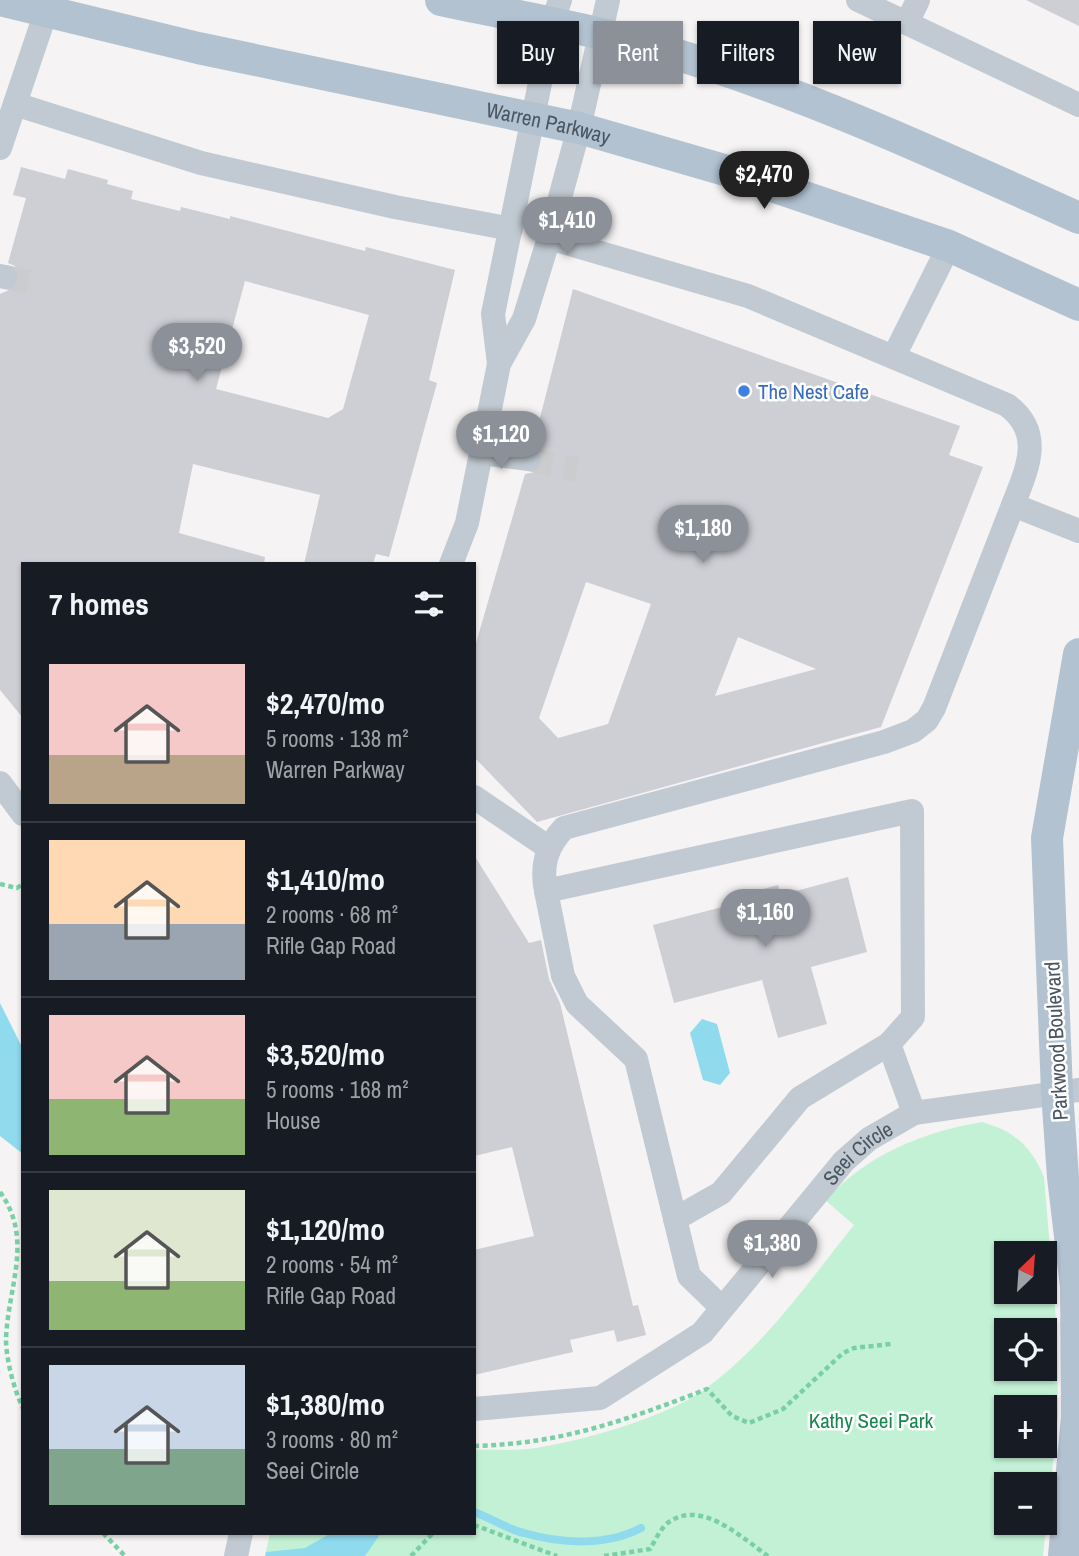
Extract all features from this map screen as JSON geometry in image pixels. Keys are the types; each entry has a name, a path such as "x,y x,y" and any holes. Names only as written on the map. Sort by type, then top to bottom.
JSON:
{"main road":[{"name":"Warren Parkway","path":"0,0 48,7 579,128 728,171 949,246 1079,305"},
{"path":"442,0 556,12 593,30"},
{"path":"683,57 822,105 1079,218"},
{"name":"Parkwood Boulevard","path":"1063,1556 1076,1417 1076,1286 1068,1091 1047,838 1079,654"}],"street":[{"path":"603,21 608,0"},
{"path":"858,0 1079,105"},
{"path":"907,23 918,0"},
{"path":"0,148 48,7"},
{"path":"499,364 493,314 556,12"},
{"path":"453,562 467,523 499,364 524,320 550,239 593,65"},
{"path":"15,104 201,163 395,207 511,229"},
{"path":"550,239 748,296 894,356 1007,405 1022,419 1031,440 1031,454 1013,505 934,708 922,725 884,742 564,828 550,848 543,865 559,978 577,1004 636,1059 689,1276 721,1307"},
{"path":"894,356 949,246"},
{"path":"481,453 529,459"},
{"path":"1013,505 1079,531"},
{"path":"0,783 21,811"},
{"path":"476,798 550,848"},
{"path":"546,891 912,811 913,1017 889,1044 800,1098 721,1193 675,1219"},
{"path":"889,1044 914,1113"},
{"name":"Seei Circle","path":"476,1409 600,1398 702,1333 844,1161 869,1139 914,1113 1068,1091"},
{"path":"236,1556 241,1535"}],"path":[{"path":"0,884 17,888 21,885"},
{"path":"0,1192 14,1211 19,1255 6,1341 17,1397 21,1404"},
{"path":"476,1446 523,1445 587,1433 635,1418 707,1389 732,1416 749,1423 783,1409 843,1353 854,1348 891,1344"},
{"path":"648,1556 668,1522 690,1514 722,1523 768,1556"},
{"path":"476,1526 557,1556"},
{"path":"105,1535 125,1556"},
{"path":"411,1556 431,1535"},
{"path":"604,1556 650,1549"}],"green space":[{"name":"Kathy Seei Park","path":"982,1122 1003,1130 1020,1141 1044,1177 1049,1241 994,1241 994,1304 1055,1304 1056,1318 994,1318 994,1381 1057,1381 1057,1332 1058,1416 1057,1425 1057,1395 994,1395 994,1458 1054,1458 1052,1472 994,1472 994,1535 1045,1535 1043,1556 265,1556 270,1535 476,1535 476,1450 528,1449 596,1435 647,1418 691,1398 729,1370 768,1331 854,1225 825,1200 859,1170 917,1139"}],"water":[{"path":"0,1003 21,1045 21,1152 0,1136"},
{"path":"702,1019 717,1024 730,1073 720,1085 703,1080 690,1033"},
{"path":"328,1535 380,1535 365,1556 265,1556 266,1552 305,1548"}],"building":[{"path":"1026,0 1079,0 1079,26"},
{"path":"21,167 65,179 68,169 108,180 107,184 133,191 131,199 180,211 181,207 230,219 230,216 365,251 366,247 455,270 429,380 437,383 389,557 376,554 374,562 304,562 320,495 193,464 179,533 265,557 264,562 21,562 21,716 0,690 0,294 16,287 20,279 15,266 8,263 26,198 13,195","holes":["245,281 369,315 343,409 328,418 216,389"]},
{"path":"573,289 960,426 949,455 983,467 881,727 537,822 476,759 476,643 525,474 535,472 544,462 542,453 533,445","holes":["586,582 651,604 608,724 558,738 539,718","738,637 816,669 715,696"]},
{"path":"476,858 529,943 541,940 549,979 560,1003 633,1306 638,1305 646,1335 617,1342 614,1330 570,1340 573,1352 476,1375 476,1250 534,1236 512,1147 476,1156"},
{"path":"848,877 867,952 811,967 827,1024 778,1038 762,980 674,1003 653,925 753,899 751,892 778,885 781,895"}],"waterway":[{"path":"476,1513 518,1531 569,1541 614,1538 641,1528"}],"tunnel":[{"path":"5,277 33,283"},
{"path":"529,459 577,470"}],"place":[{"name":"The Nest Cafe","path":"744,391"}]}
